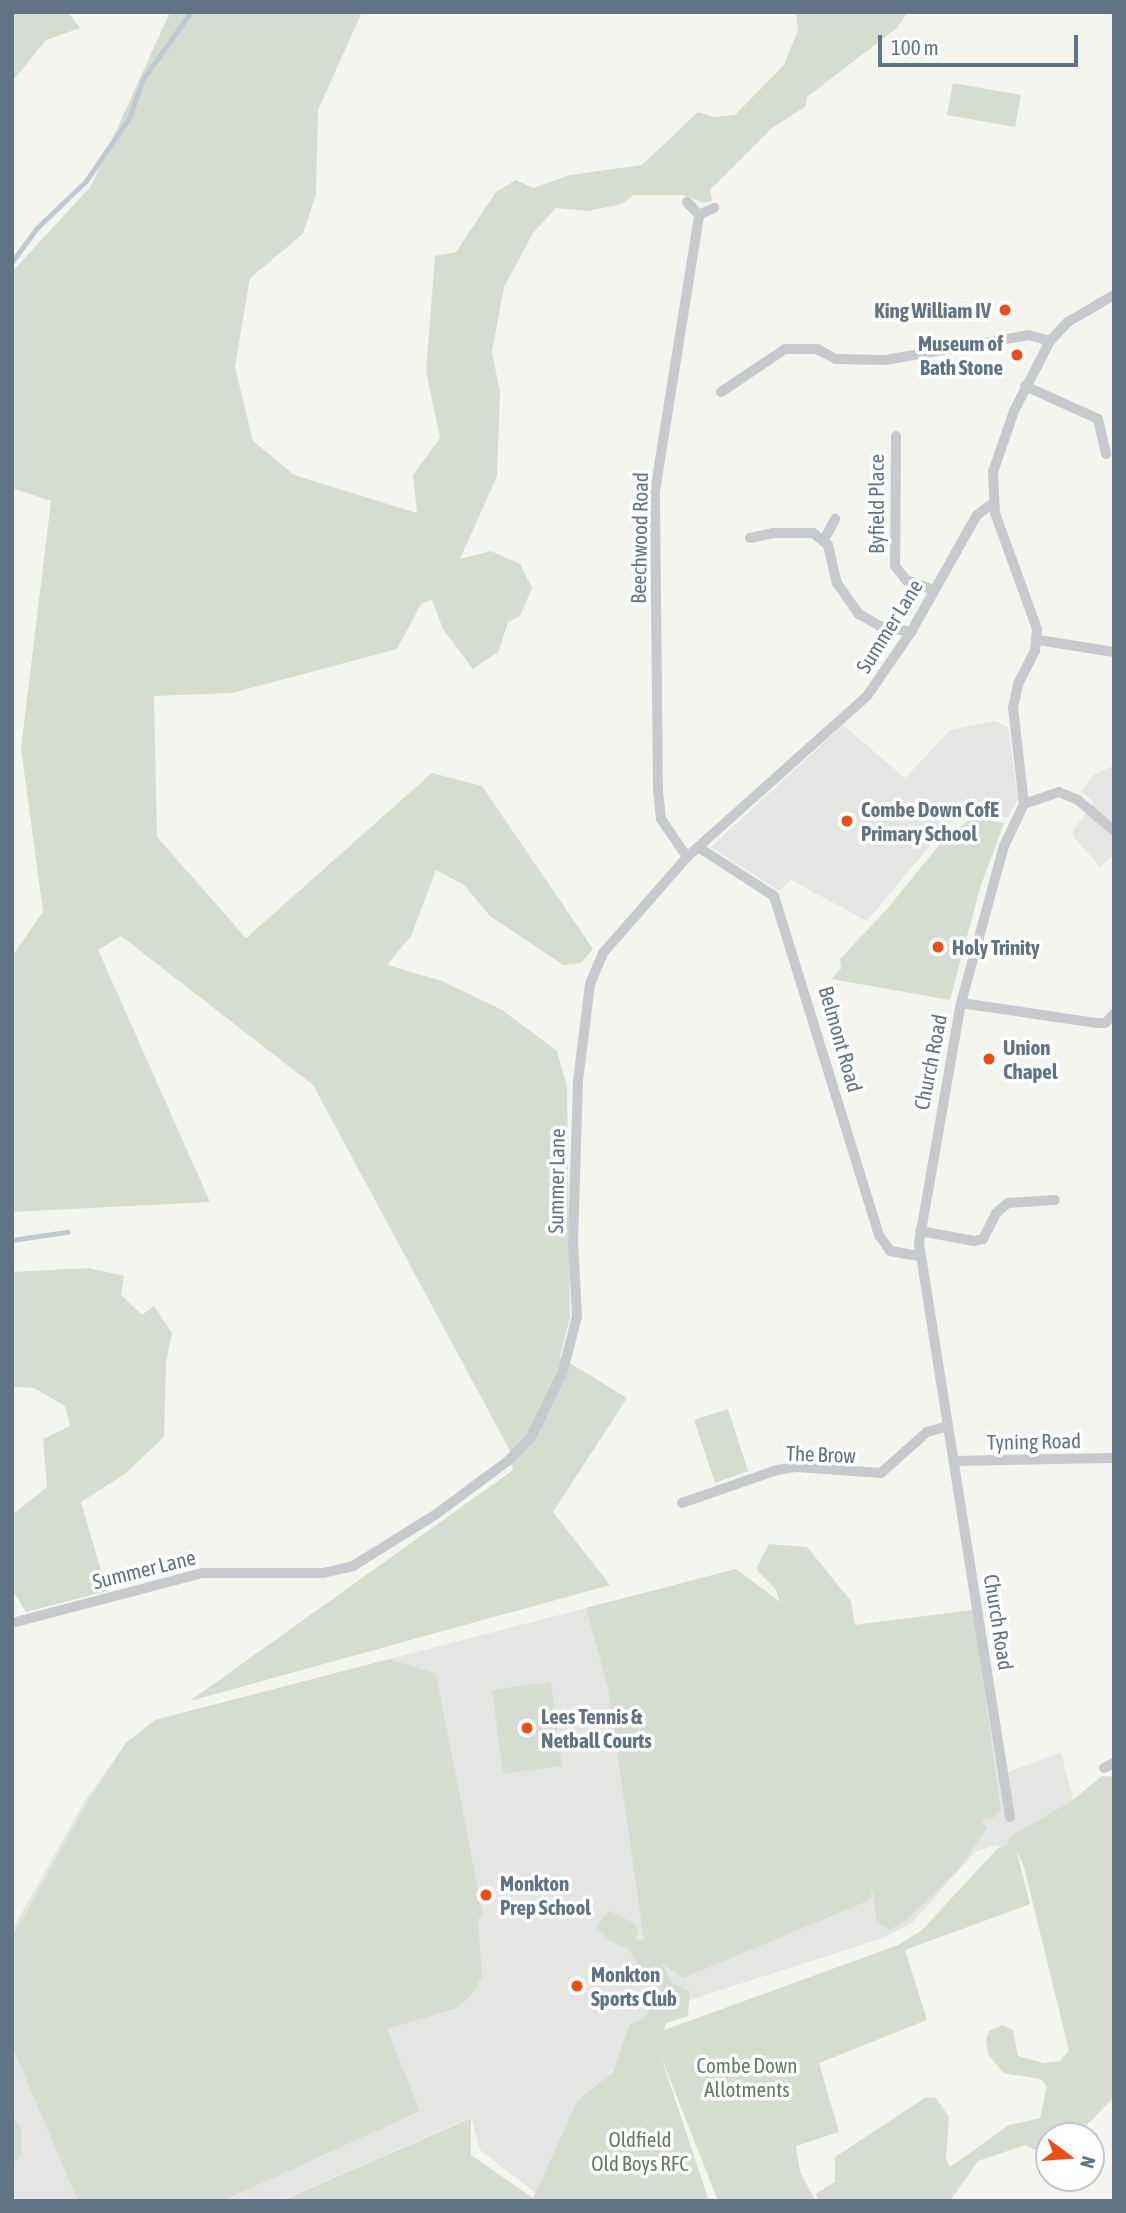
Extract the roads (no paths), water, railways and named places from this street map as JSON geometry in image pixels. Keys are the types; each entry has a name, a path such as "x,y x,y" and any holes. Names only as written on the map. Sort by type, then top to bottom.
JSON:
{"street":[{"path":"687,202 699,215 714,208"},
{"name":"Beechwood Road","path":"687,857 662,819 658,790 655,491 699,215"},
{"path":"1114,295 1068,322 1050,341 1025,386 998,455 993,503 1038,640 1018,684 1013,708 1024,804 1059,792 1077,800 1114,831"},
{"path":"720,392 786,349 804,348 836,359 885,360 1029,335 1050,341"},
{"path":"1025,386 1098,419 1106,454"},
{"name":"Byfield Place","path":"896,436 895,566 906,580 934,590"},
{"name":"Summer Lane","path":"12,1623 202,1573 305,1574 342,1570 435,1515 509,1460 531,1437 562,1371 577,1316 573,1241 577,1094 590,985 603,953 621,929 698,846 867,696 911,632 978,515 993,503"},
{"path":"835,519 824,540 837,583 859,614 880,626 911,632"},
{"path":"750,538 801,531 824,540"},
{"path":"1038,640 1114,652"},
{"name":"Church Road","path":"1010,1817 955,1461 919,1256 920,1231 961,1003 1004,846 1024,804"},
{"name":"Belmont Road","path":"698,846 775,896 879,1236 890,1251 919,1256"},
{"path":"961,1003 1096,1023 1105,1023 1114,1014"},
{"path":"920,1231 974,1241 983,1239 996,1213 1008,1203 1055,1200"},
{"name":"The Brow","path":"681,1503 787,1469 881,1473 927,1432 948,1426"},
{"name":"Tyning Road","path":"955,1461 1114,1458"}],"waterway":[{"path":"12,262 37,228 86,181 129,118 143,79 191,12"},
{"path":"12,1240 67,1232"}],"place":[{"name":"King William IV","path":"1005,310"},
{"name":"Museum of Bath Stone","path":"1017,355"},
{"name":"Combe Down CofE Primary School","path":"847,821"},
{"name":"Holy Trinity","path":"938,947"},
{"name":"Union Chapel","path":"989,1059"},
{"name":"Lees Tennis & Netball Courts","path":"527,1728"},
{"name":"Monkton Prep School","path":"486,1895"},
{"name":"Monkton Sports Club","path":"577,1986"}],"park label":[{"name":"Combe Down Allotments","path":"747,2077"},
{"name":"Oldfield Old Boys RFC","path":"640,2151"}]}
